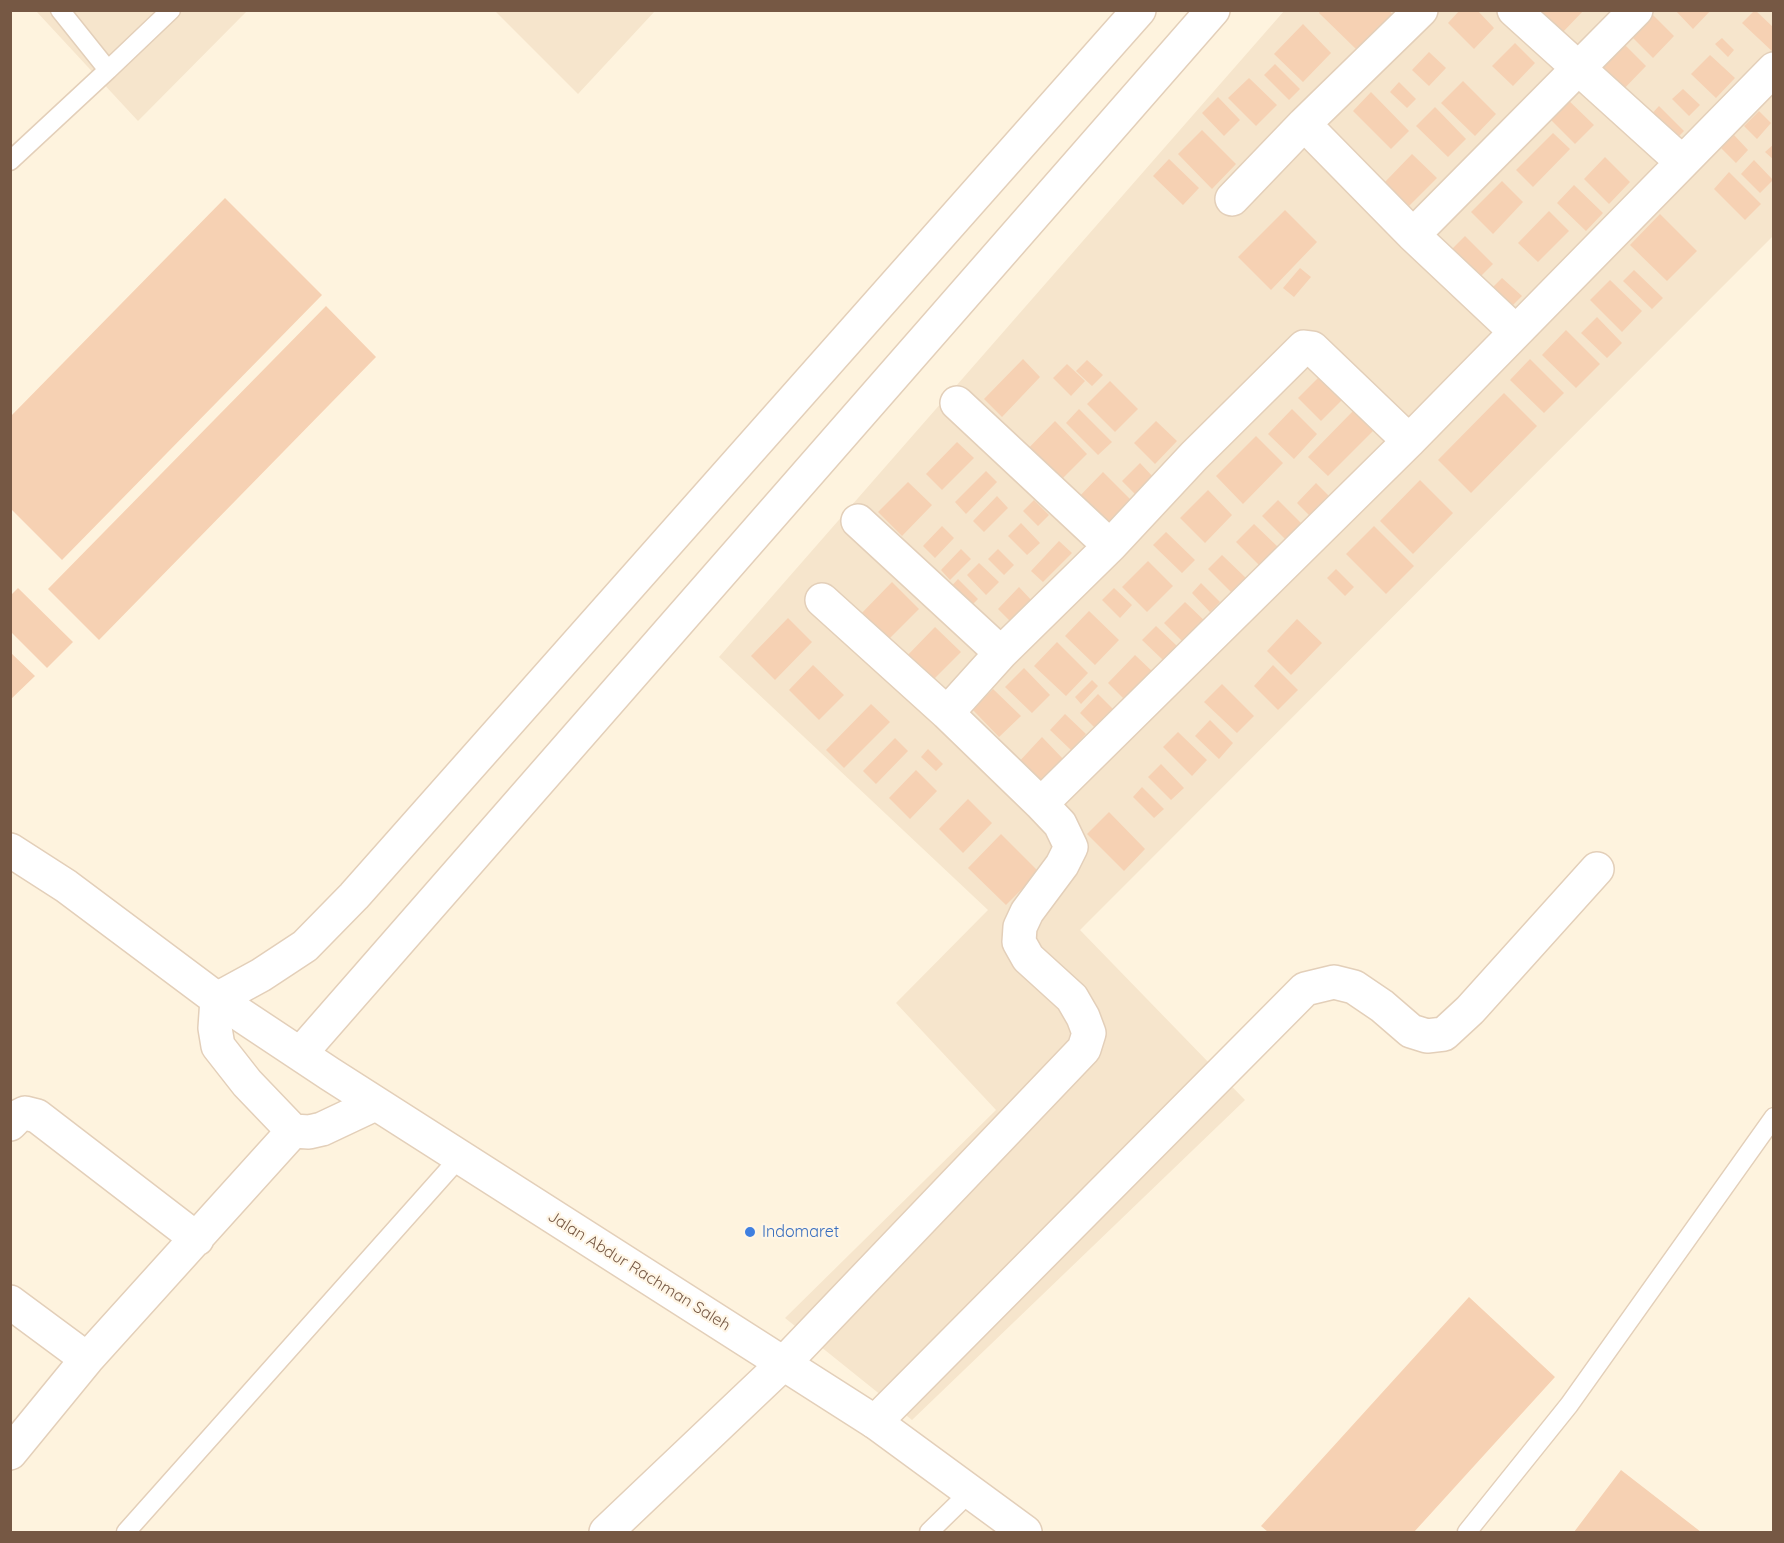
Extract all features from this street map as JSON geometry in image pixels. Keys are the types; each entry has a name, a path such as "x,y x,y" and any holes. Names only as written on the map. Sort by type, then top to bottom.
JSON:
{"street":[{"path":"375,1104 322,1129 309,1132 293,1131 248,1083 218,1046 215,1028 217,999 261,975 305,946 354,896 1139,10"},
{"path":"300,1054 1213,10"},
{"path":"1232,199 1304,124 1421,10"},
{"path":"1514,10 1682,162"},
{"path":"1413,235 1636,10"},
{"path":"1041,804 1409,441 1773,69"},
{"path":"1304,124 1413,235 1516,332"},
{"path":"947,713 1001,653 1110,546 1194,456 1304,347 1312,348 1409,441"},
{"path":"957,403 1110,546"},
{"path":"858,521 1001,653"},
{"path":"606,1533 784,1363 1084,1049 1089,1034 1083,1017 1071,998 1028,958 1019,942 1020,927 1026,912 1062,865 1071,847 1060,824 947,713 822,600"},
{"name":"Jalan Abdur Rachman Saleh","path":"10,850 66,885 217,999 375,1104 875,1422 1025,1533"},
{"path":"875,1422 1305,989 1334,982 1354,987 1382,1006 1411,1031 1427,1036 1444,1034 1470,1010 1597,869"},
{"path":"10,1124 25,1113 37,1116 197,1239"},
{"path":"10,1453 87,1359 293,1131"},
{"path":"10,1302 87,1359"}],"lane":[{"path":"60,10 108,70"},
{"path":"10,161 171,10"},
{"path":"1467,1533 1569,1405 1773,1117"},
{"path":"126,1533 460,1157"},
{"path":"928,1533 970,1492"}],"shaded area":[{"path":"36,11 247,11 138,121"},
{"path":"495,11 655,11 578,94"},
{"path":"1284,11 1773,11 1773,236 1080,930 1245,1100 912,1420 785,1318 996,1110 896,1003 988,910 719,657"}],"building":[{"path":"1321,10 1389,10 1392,14 1357,50 1319,13"},
{"path":"1460,10 1477,10 1494,28 1474,49 1448,23"},
{"path":"1537,10 1584,10 1561,34"},
{"path":"1675,10 1711,10 1693,29"},
{"path":"1755,10 1774,28 1774,53 1742,23"},
{"path":"1651,13 1674,36 1653,58 1630,35"},
{"path":"1303,24 1331,53 1303,82 1274,54"},
{"path":"1722,38 1734,50 1728,57 1715,44"},
{"path":"1621,41 1646,66 1617,96 1592,71"},
{"path":"1515,43 1535,63 1513,86 1492,66"},
{"path":"1429,52 1446,68 1429,86 1412,70"},
{"path":"1710,55 1735,78 1716,98 1691,74"},
{"path":"1275,64 1300,89 1289,100 1264,75"},
{"path":"1249,78 1277,105 1256,126 1228,98"},
{"path":"1463,81 1496,114 1475,136 1441,103"},
{"path":"1399,82 1416,99 1407,108 1390,92"},
{"path":"1683,89 1700,105 1689,116 1672,99"},
{"path":"1371,92 1409,131 1391,149 1353,111"},
{"path":"1564,96 1594,125 1575,144 1546,115"},
{"path":"1218,97 1240,120 1224,136 1202,113"},
{"path":"1659,106 1684,131 1671,144 1646,120"},
{"path":"1435,107 1466,139 1448,157 1416,126"},
{"path":"1759,111 1771,123 1757,139 1744,126"},
{"path":"1202,130 1236,164 1212,189 1178,154"},
{"path":"1553,133 1570,149 1533,187 1516,170"},
{"path":"1734,135 1748,150 1736,163 1721,148"},
{"path":"1774,144 1774,160 1765,152"},
{"path":"1412,154 1437,178 1409,206 1385,182"},
{"path":"1605,157 1630,182 1609,204 1584,179"},
{"path":"1169,159 1199,188 1183,205 1153,176"},
{"path":"1754,160 1773,180 1760,193 1741,174"},
{"path":"1729,172 1761,204 1745,220 1714,189"},
{"path":"1502,181 1523,202 1493,234 1471,212"},
{"path":"1574,185 1603,213 1586,231 1557,203"},
{"path":"225,198 322,295 62,560 10,508 10,417"},
{"path":"1285,210 1317,242 1271,290 1238,257"},
{"path":"1549,211 1569,231 1538,262 1518,243"},
{"path":"1660,214 1697,251 1667,281 1630,245"},
{"path":"1465,236 1493,264 1474,283 1446,255"},
{"path":"1300,268 1311,277 1294,297 1283,288"},
{"path":"1634,270 1663,298 1652,309 1623,281"},
{"path":"1502,278 1522,296 1506,312 1487,293"},
{"path":"1610,280 1642,311 1622,332 1590,300"},
{"path":"326,306 376,357 99,640 48,589"},
{"path":"1597,317 1622,343 1607,358 1581,333"},
{"path":"1566,330 1600,364 1576,388 1542,355"},
{"path":"1023,359 1040,377 1002,417 984,399"},
{"path":"1530,359 1564,393 1544,413 1510,380"},
{"path":"1087,360 1103,375 1092,386 1076,371"},
{"path":"1067,364 1085,381 1071,396 1053,378"},
{"path":"1320,376 1343,399 1321,421 1298,398"},
{"path":"1110,381 1138,409 1115,432 1087,404"},
{"path":"1504,393 1537,426 1471,493 1438,460"},
{"path":"1079,409 1112,442 1098,455 1066,423"},
{"path":"1292,409 1317,434 1294,459 1268,434"},
{"path":"1353,411 1373,431 1328,476 1308,457"},
{"path":"1055,421 1087,454 1051,490 1019,458"},
{"path":"1156,421 1177,441 1155,464 1134,443"},
{"path":"1256,436 1283,463 1243,504 1216,476"},
{"path":"957,442 974,458 942,490 926,474"},
{"path":"1140,463 1154,478 1136,495 1122,481"},
{"path":"986,471 997,482 966,514 955,502"},
{"path":"1103,472 1131,500 1102,530 1074,502"},
{"path":"1420,480 1453,513 1413,554 1380,521"},
{"path":"908,482 932,505 902,536 878,512"},
{"path":"1316,483 1331,498 1312,518 1297,503"},
{"path":"1208,490 1232,515 1205,543 1180,518"},
{"path":"997,496 1008,508 984,532 973,521"},
{"path":"1034,500 1049,515 1038,526 1023,511"},
{"path":"1278,500 1304,526 1288,542 1262,516"},
{"path":"1021,523 1040,543 1027,555 1008,536"},
{"path":"1254,524 1279,548 1260,566 1236,542"},
{"path":"942,526 954,538 935,558 923,546"},
{"path":"1374,526 1414,566 1386,594 1346,554"},
{"path":"1166,532 1195,560 1182,573 1153,545"},
{"path":"1059,541 1072,553 1043,582 1031,571"},
{"path":"961,549 971,559 950,580 941,570"},
{"path":"998,549 1014,565 1004,575 988,559"},
{"path":"1222,555 1247,579 1233,594 1208,569"},
{"path":"1148,561 1173,586 1147,612 1122,587"},
{"path":"979,563 999,582 986,595 967,575"},
{"path":"1336,569 1354,587 1345,596 1327,578"},
{"path":"958,579 978,599 967,610 947,591"},
{"path":"892,582 919,609 885,643 859,616"},
{"path":"1201,583 1220,602 1210,612 1192,593"},
{"path":"1019,587 1033,602 1012,623 998,609"},
{"path":"18,588 73,642 47,668 10,631 10,596"},
{"path":"1114,588 1132,605 1120,618 1102,600"},
{"path":"1185,602 1208,624 1187,646 1164,623"},
{"path":"1089,611 1119,640 1095,665 1065,636"},
{"path":"788,618 812,642 775,680 751,656"},
{"path":"1297,619 1322,643 1291,675 1267,651"},
{"path":"1156,626 1177,646 1163,660 1142,640"},
{"path":"935,627 961,652 928,685 903,660"},
{"path":"1057,642 1088,673 1066,696 1034,666"},
{"path":"10,652 35,676 10,700"},
{"path":"1135,655 1155,674 1127,702 1108,683"},
{"path":"813,665 844,695 819,720 789,690"},
{"path":"1273,665 1298,690 1278,710 1254,686"},
{"path":"1024,668 1050,695 1032,713 1005,687"},
{"path":"1092,680 1098,686 1081,704 1075,697"},
{"path":"1222,684 1254,716 1237,733 1204,702"},
{"path":"993,689 1021,716 999,737 973,710"},
{"path":"1098,694 1115,711 1097,730 1080,713"},
{"path":"871,704 890,722 844,768 826,750"},
{"path":"1065,714 1086,734 1071,750 1050,730"},
{"path":"1210,720 1233,743 1219,759 1195,736"},
{"path":"1178,732 1207,760 1192,776 1163,747"},
{"path":"1042,737 1065,761 1040,787 1017,764"},
{"path":"895,738 908,751 876,784 863,771"},
{"path":"928,749 943,764 936,771 921,757"},
{"path":"1161,764 1184,788 1171,800 1148,777"},
{"path":"916,770 937,791 910,819 889,798"},
{"path":"1142,787 1164,809 1154,818 1133,797"},
{"path":"968,799 992,823 963,853 939,829"},
{"path":"1109,812 1145,849 1124,871 1087,834"},
{"path":"1001,834 1039,872 1006,905 968,868"},
{"path":"1469,1297 1555,1377 1414,1532 1268,1532 1261,1526"},
{"path":"1621,1470 1701,1532 1574,1532"}],"place":[{"name":"Indomaret","path":"750,1232"}]}
